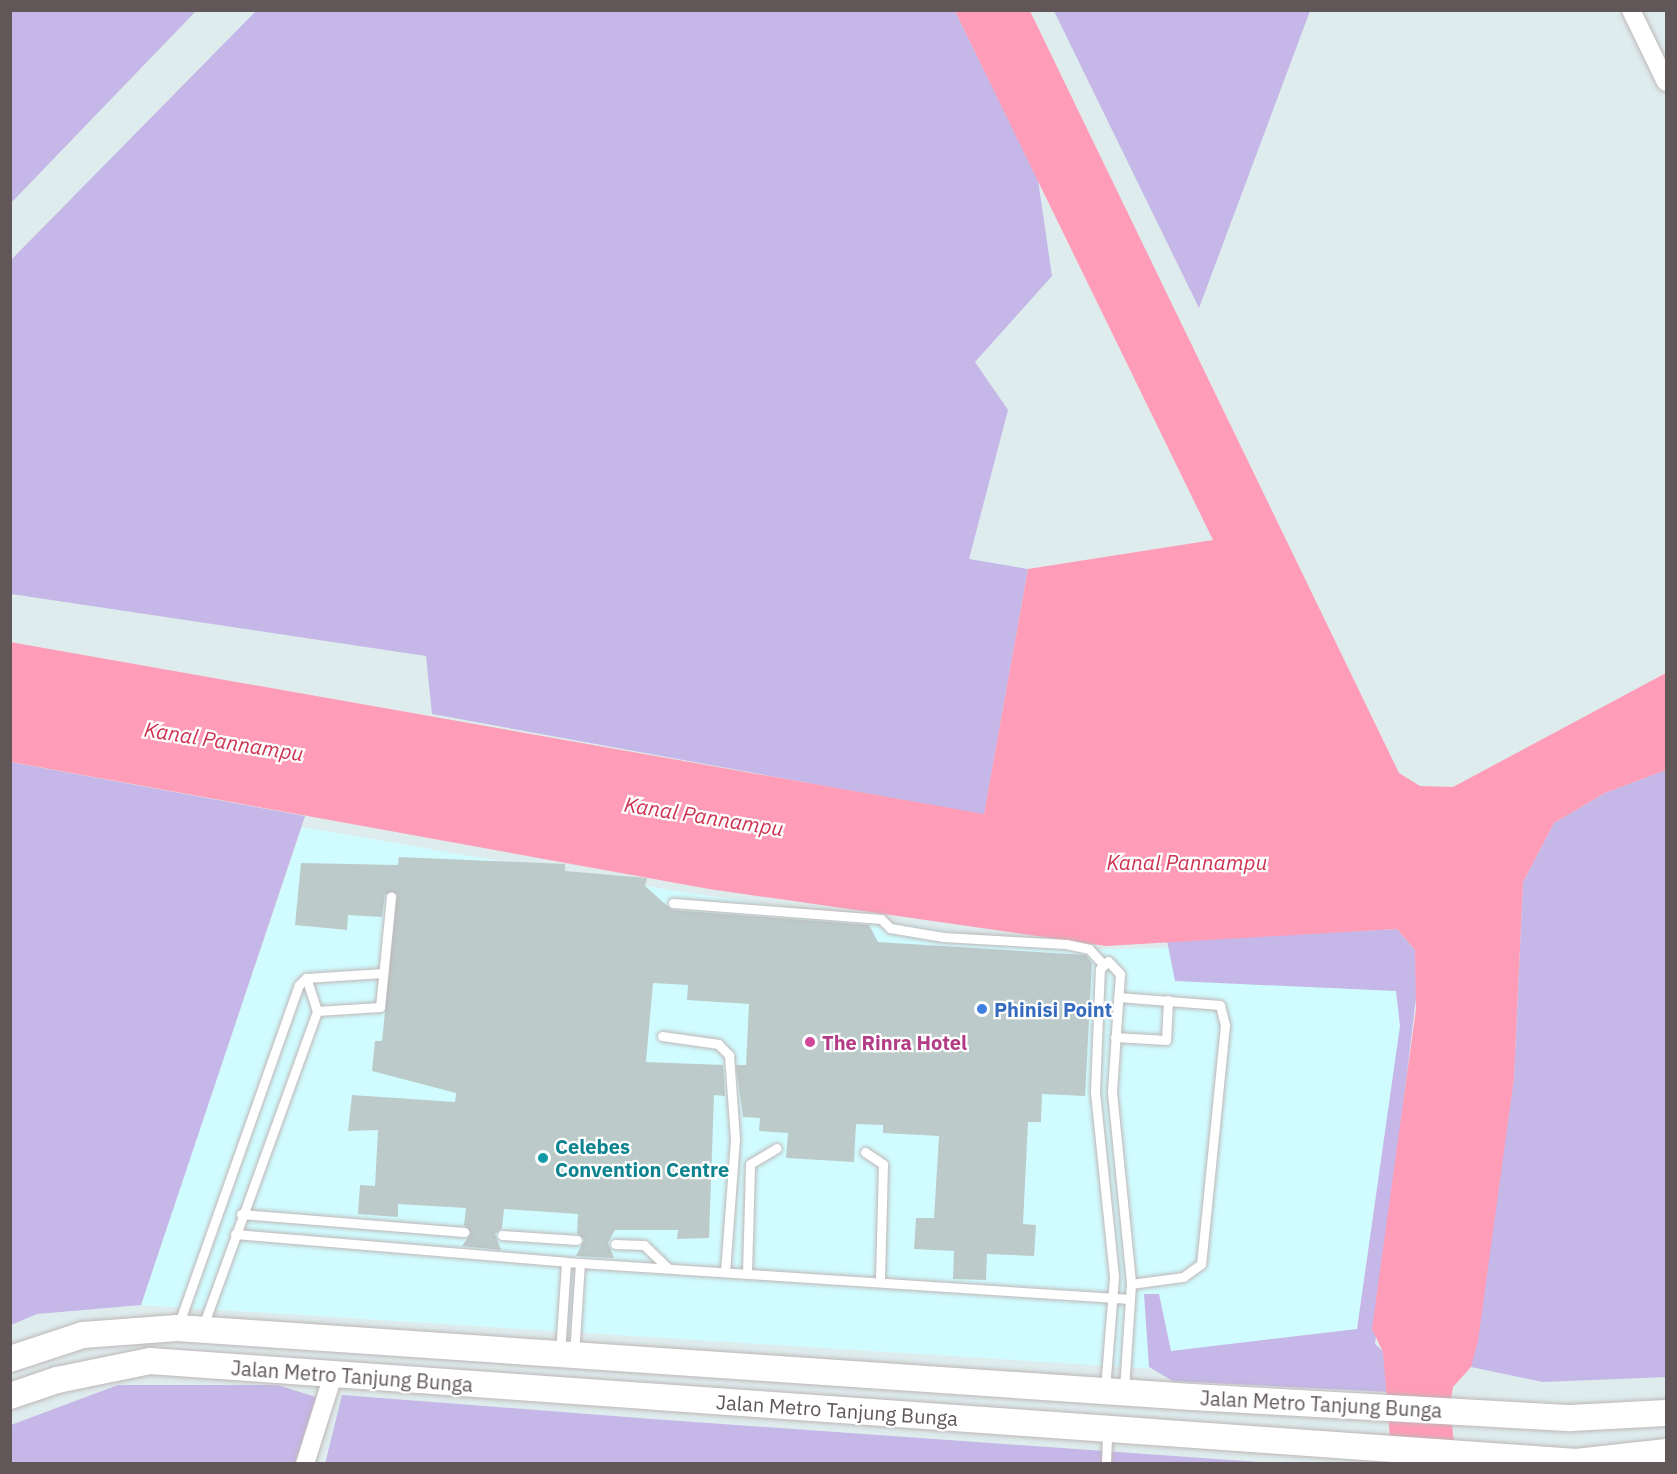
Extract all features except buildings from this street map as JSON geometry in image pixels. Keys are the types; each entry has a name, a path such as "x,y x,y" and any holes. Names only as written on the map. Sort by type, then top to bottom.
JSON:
{"main road":[{"name":"Jalan Metro Tanjung Bunga","path":"10,1359 83,1335 189,1329 567,1357 1571,1418 1666,1413"},
{"path":"566,1392 567,1357"},
{"name":"Jalan Metro Tanjung Bunga","path":"10,1395 150,1361 1576,1462 1666,1452"}],"street":[{"path":"1631,10 1666,82"},
{"path":"305,1464 333,1375"}],"lane":[{"path":"317,1011 380,1007 391,897"},
{"path":"673,903 881,919 890,928 943,937 1066,944 1089,949 1103,964 1119,967 1112,1092 1131,1284 1115,1392"},
{"path":"1103,964 1095,1091 1113,1297 1115,1392"},
{"path":"306,978 383,973"},
{"path":"189,1329 235,1234 317,1011 306,978"},
{"path":"189,1329 293,999 306,978"},
{"path":"1118,997 1168,1000 1223,1009 1207,1228 1195,1272 1131,1284"},
{"path":"1115,1037 1166,1040 1168,1000"},
{"path":"662,1036 718,1044 729,1054 735,1139 725,1272"},
{"path":"747,1273 750,1164 777,1148"},
{"path":"1101,1148 1116,1148"},
{"path":"865,1152 883,1164 880,1281"},
{"path":"242,1214 464,1232"},
{"path":"235,1234 566,1262 1130,1299"},
{"path":"502,1235 577,1240"},
{"path":"615,1244 644,1245 668,1268"},
{"path":"566,1262 567,1357"},
{"path":"567,1357 580,1263"},
{"path":"1106,1464 1107,1427"}],"shaded area":[{"path":"10,11 196,11 11,203"},
{"path":"256,11 955,11 1038,180 1052,276 975,362 1008,410 969,559 1028,569 984,815 432,714 426,656 11,594 10,261"},
{"path":"1054,11 1310,11 1199,308"},
{"path":"10,762 305,816 141,1305 37,1314 11,1325"},
{"path":"1666,770 1666,1377 1543,1382 1471,1367 1514,1078 1523,882 1554,823 1605,793"},
{"path":"302,827 669,890 1084,950 1326,943 1410,973 1364,1372 1236,1374 141,1305"},
{"path":"1397,929 1415,950 1417,989 1375,1344 1383,1351 1388,1392 1173,1381 1149,1367 1144,1294 1159,1294 1171,1351 1357,1329 1400,1026 1396,991 1175,981 1167,941"},
{"path":"118,1385 277,1385 316,1397 295,1463 11,1463 11,1425"},
{"path":"342,1395 652,1419 1273,1463 325,1464"}],"water":[{"name":"Kanal Pannampu","path":"955,11 1030,11 1399,773 1420,786 1453,787 1666,673 1666,770 1605,793 1554,823 1523,882 1514,1078 1478,1341 1471,1367 1453,1387 1450,1405 1456,1463 1392,1463 1383,1352 1372,1329 1416,1009 1415,950 1397,929 1106,946 709,889 11,762 10,642 984,814 1028,569 1213,540"}],"place":[{"name":"Phinisi Point","path":"982,1009"},
{"name":"The Rinra Hotel","path":"810,1042"},
{"name":"Celebes Convention Centre","path":"543,1158"}]}
